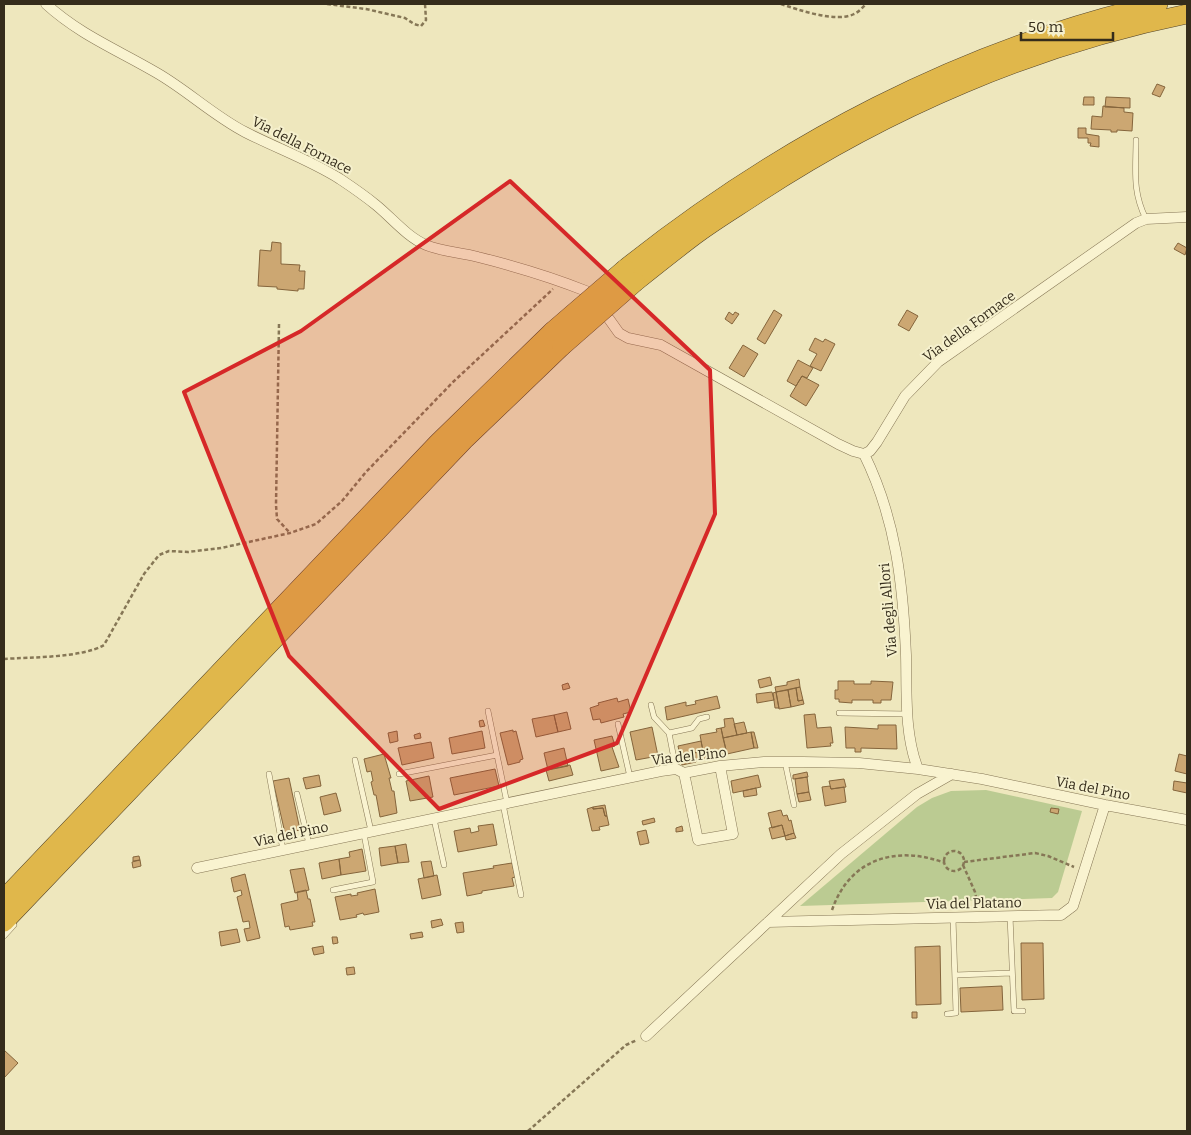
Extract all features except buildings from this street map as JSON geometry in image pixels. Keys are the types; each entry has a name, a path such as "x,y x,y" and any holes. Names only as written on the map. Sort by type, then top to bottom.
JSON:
{"highway":[{"path":"4,899 445,437 630,275 676,229 723,195 797,149 881,103 958,68 1007,50 1094,20 1158,4"},
{"path":"630,275 831,148 970,80 1037,55 1103,34 1187,14"},
{"path":"10,922 69,854 558,339"}],"street":[{"name":"Via della Fornace","path":"46,4 62,19 78,30 159,74 244,132 319,166 340,179 368,199 423,244 475,256 561,281 586,291"},
{"name":"Via della Fornace","path":"864,454 870,451 877,442 905,396 938,362 1136,223 1146,219 1187,217"},
{"path":"608,319 620,333 628,338 661,345 838,444 853,452 864,454"},
{"name":"Via degli Allori","path":"864,454 885,502 898,558 906,650 910,742 918,769"},
{"name":"Via del Pino","path":"197,868 630,777 720,766 785,762 859,764 918,769 1187,820"},
{"path":"680,771 698,840 734,834 720,766"},
{"path":"646,1036 841,854 917,794 952,774"},
{"name":"Via del Platano","path":"768,922 1061,915 1073,906 1105,805"}],"lane":[{"path":"1136,140 1135,188 1139,204 1146,219"},
{"path":"651,705 654,717 669,733 680,771"},
{"path":"488,711 521,895"},
{"path":"839,713 908,714"},
{"path":"669,733 692,728 698,719 708,717"},
{"path":"618,724 630,777"},
{"path":"399,774 497,755"},
{"path":"333,890 372,882 368,832 356,760"},
{"path":"785,762 794,805"},
{"path":"269,774 283,850"},
{"path":"297,794 309,844"},
{"path":"434,818 444,864"},
{"path":"54,878 69,854"},
{"path":"1010,916 1014,1011 1023,1011"},
{"path":"947,1014 956,1013 953,918"},
{"path":"4,936 10,922"},
{"path":"954,976 1012,973"}],"path":[{"path":"326,4 366,8 405,18 421,26 426,20 424,4"},
{"path":"781,4 831,17 843,17 856,14 866,4"},
{"path":"4,659 78,654 95,651 104,645 144,574 159,555 169,551 188,552 221,548 290,533 316,524 342,501 366,472 453,382 561,281"},
{"path":"279,324 276,505 278,519 290,533"},
{"path":"944,863 946,854 954,851 962,855 963,864 975,892 980,917"},
{"path":"828,920 847,882 856,873 875,861 892,855 912,854 944,863 948,868 958,870 963,864 1035,853 1048,856 1084,871"},
{"path":"528,1131 626,1045 646,1036"}],"highlighted area":[{"path":"510,181 710,370 715,514 617,743 439,809 289,656 184,392 301,331"}],"green space":[{"path":"986,790 1082,811 1058,892 1052,898 800,906 917,807 932,798 951,791"}]}
